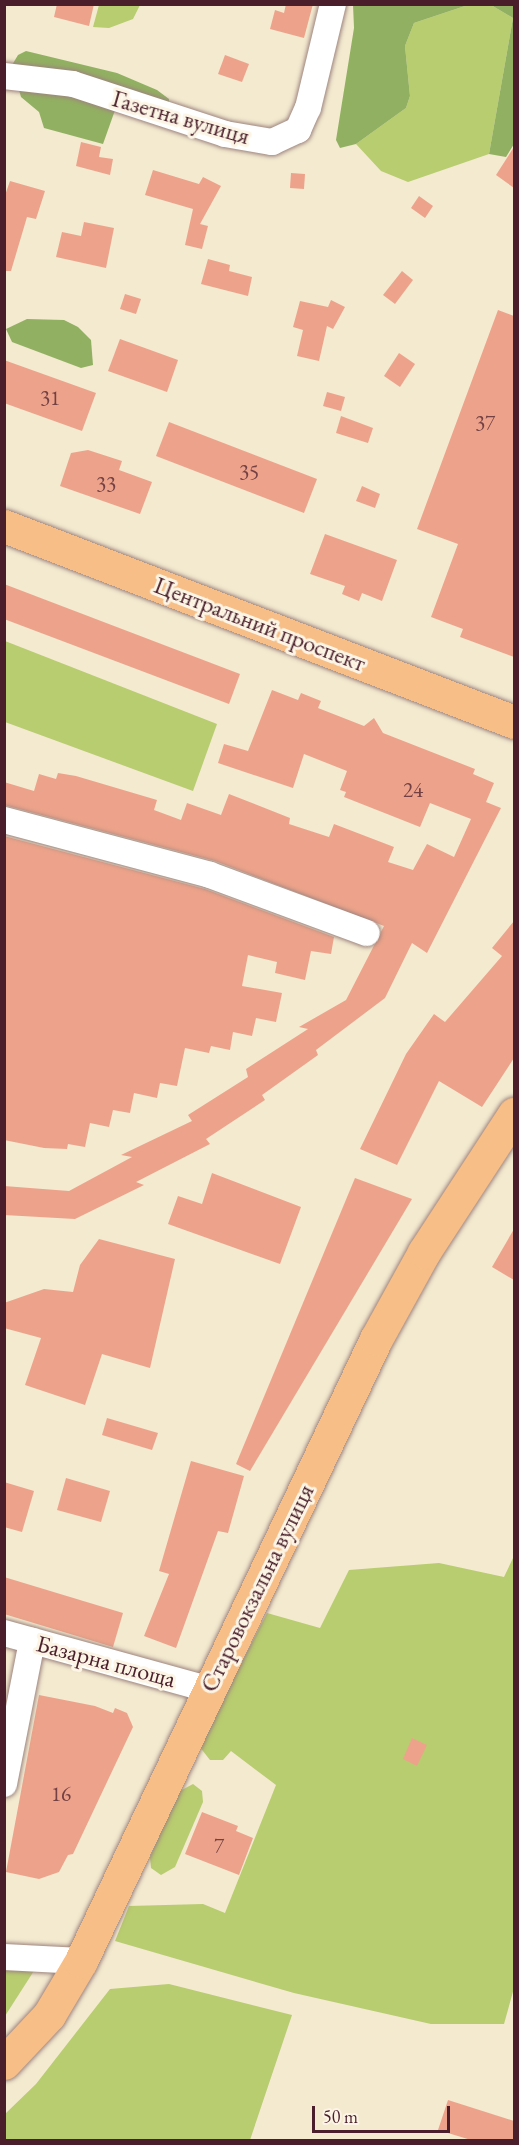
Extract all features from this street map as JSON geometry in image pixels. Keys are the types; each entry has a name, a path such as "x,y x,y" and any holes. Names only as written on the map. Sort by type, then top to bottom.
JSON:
{"main road":[{"name":"Центральний проспект","path":"4,526 514,722"},
{"name":"Старовокзальна вулиця","path":"4,2063 49,2015 81,1960 376,1339 424,1252 514,1114"}],"street":[{"name":"Газетна вулиця","path":"4,75 73,84 225,134 272,142 298,130 308,108 333,4"},
{"path":"4,820 210,875 367,933"},
{"name":"Базарна площа","path":"4,1633 208,1689"},
{"path":"4,1784 32,1641"},
{"path":"4,1957 81,1960"}],"green space":[{"path":"99,4 140,5 133,19 109,28 93,27"},
{"path":"353,5 468,5 414,23 405,46 410,96 406,108 356,144 340,148 336,140 354,28"},
{"path":"468,5 491,5 513,18 489,154 408,182 381,171 356,144 406,108 410,96 405,46 414,23"},
{"path":"491,5 514,5 514,144 506,157 489,154 513,18"},
{"path":"26,51 117,73 157,90 169,99 169,106 119,99 103,144 44,128 39,112 21,97 12,65 18,55"},
{"path":"27,319 64,320 78,327 91,340 93,365 81,368 12,342 6,329"},
{"path":"5,641 217,724 193,791 5,722"},
{"path":"514,1556 514,1988 504,2024 431,2024 294,1993 115,1941 129,1906 203,1904 225,1913 276,1785 231,1751 223,1760 210,1760 199,1746 267,1613 320,1628 349,1570 439,1563 504,1577"},
{"path":"193,1784 202,1791 203,1802 175,1867 161,1875 151,1868 150,1857 178,1792"},
{"path":"5,1960 39,1963 5,2016"},
{"path":"169,1984 292,2015 250,2140 5,2140 5,2114 36,2084 110,1989"}],"building":[{"path":"57,4 94,4 89,26 54,17"},
{"path":"286,4 313,4 304,38 270,29 275,10 284,13"},
{"path":"225,55 249,64 242,82 218,74"},
{"path":"81,142 101,147 99,157 113,159 110,175 76,166"},
{"path":"514,147 514,188 496,175"},
{"path":"153,170 199,184 203,177 221,186 200,224 208,226 202,249 185,245 193,209 145,195"},
{"path":"291,173 305,174 304,189 290,188"},
{"path":"10,181 45,191 36,219 27,217 11,271 4,271 4,198"},
{"path":"419,196 433,206 425,218 411,208"},
{"path":"84,222 114,228 106,268 56,257 62,232 81,236"},
{"path":"208,259 230,265 229,271 252,277 248,296 201,284"},
{"path":"402,271 413,280 395,304 383,295"},
{"path":"125,294 141,299 136,314 120,309"},
{"path":"331,300 345,307 333,329 327,326 319,361 297,356 303,330 293,327 300,301 328,307"},
{"path":"498,310 514,316 514,657 460,637 463,629 431,617 458,544 417,529"},
{"path":"120,339 178,360 167,392 108,371"},
{"path":"399,353 415,364 400,387 384,376"},
{"path":"4,360 96,393 82,431 4,403"},
{"path":"327,392 345,397 341,411 323,406"},
{"path":"341,416 373,428 368,443 336,433"},
{"path":"169,422 317,479 304,513 156,456"},
{"path":"88,450 122,461 119,470 152,482 140,514 60,486 71,453"},
{"path":"362,486 380,494 375,508 356,501"},
{"path":"325,534 397,560 382,601 362,593 359,601 342,594 345,586 310,574"},
{"path":"4,584 240,674 229,704 4,619"},
{"path":"272,690 298,700 301,693 321,701 318,708 364,726 374,718 383,733 475,769 473,774 494,783 486,802 501,808 427,953 412,943 385,998 316,1050 318,1055 262,1095 265,1100 206,1139 210,1144 136,1182 144,1185 75,1219 4,1215 4,1186 69,1191 132,1157 121,1155 192,1121 188,1115 248,1077 246,1069 308,1029 299,1027 346,1000 384,926 215,861 4,805 4,782 34,791 39,774 56,779 58,773 76,776 157,800 154,810 181,820 187,803 221,815 229,794 290,818 289,824 329,837 334,824 394,847 388,862 413,870 427,844 454,857 471,819 430,803 420,827 344,797 346,792 340,790 347,771 304,754 293,788 218,763 224,744 248,751"},
{"path":"4,836 205,889 334,937 331,954 311,951 305,980 275,973 277,962 248,955 242,986 282,993 276,1022 256,1018 252,1036 233,1032 230,1050 211,1046 209,1053 185,1048 177,1086 160,1083 157,1098 134,1093 130,1113 113,1110 109,1127 90,1123 85,1147 68,1144 67,1149 44,1148 4,1140"},
{"path":"514,921 514,1058 482,1107 439,1081 397,1165 360,1149 406,1054 434,1014 445,1022 502,956 492,948"},
{"path":"212,1173 301,1207 280,1264 168,1224 178,1196 202,1204"},
{"path":"355,1178 412,1199 250,1471 236,1464"},
{"path":"514,1229 514,1280 492,1267"},
{"path":"99,1239 175,1259 150,1368 102,1354 85,1405 25,1385 41,1338 4,1328 4,1303 44,1289 73,1292 80,1265"},
{"path":"107,1418 158,1433 152,1450 102,1435"},
{"path":"191,1461 244,1476 228,1533 218,1531 176,1648 144,1636 169,1574 159,1571"},
{"path":"66,1478 110,1491 101,1522 57,1510"},
{"path":"4,1482 34,1491 22,1532 4,1527"},
{"path":"4,1577 123,1613 113,1647 4,1614"},
{"path":"39,1695 95,1706 113,1713 115,1708 127,1713 133,1727 73,1854 68,1855 59,1872 39,1879 6,1872"},
{"path":"412,1738 427,1745 417,1766 403,1759"},
{"path":"202,1812 238,1826 236,1831 253,1838 239,1875 185,1854"},
{"path":"448,2100 514,2121 514,2140 471,2140 438,2130"}]}
